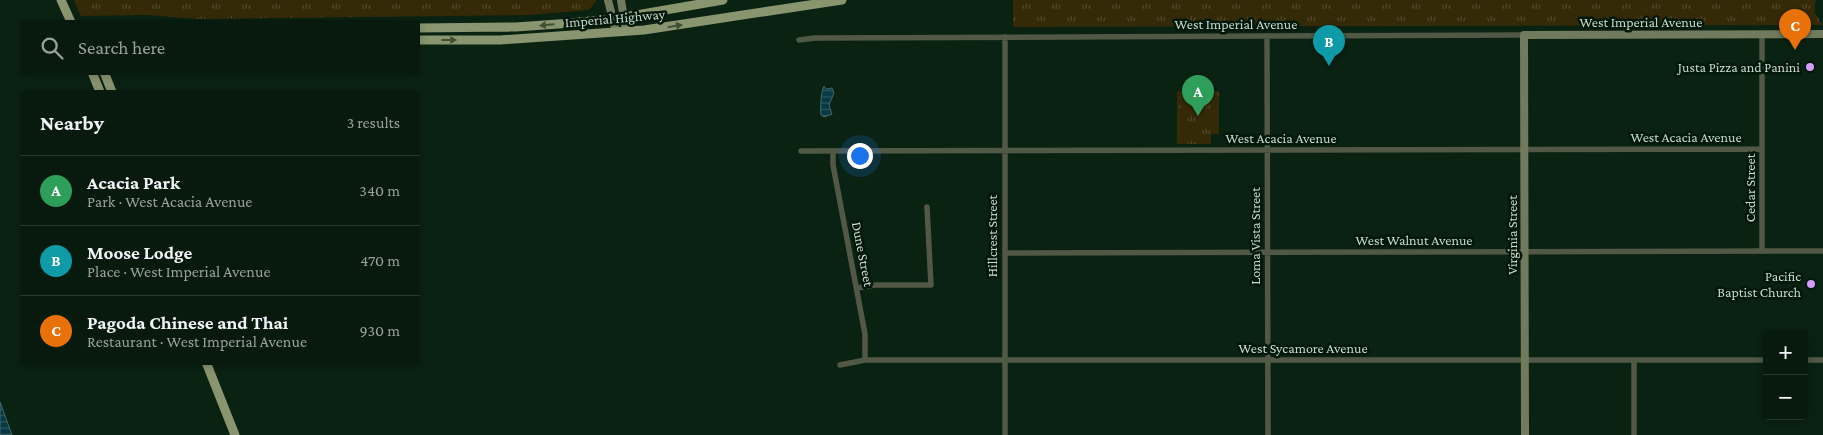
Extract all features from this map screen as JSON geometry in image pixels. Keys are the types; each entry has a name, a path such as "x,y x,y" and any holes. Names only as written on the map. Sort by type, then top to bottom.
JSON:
{"main road":[{"path":"61,0 70,20"},
{"name":"Imperial Highway","path":"420,28 516,27 612,19 723,0"},
{"name":"Imperial Highway","path":"420,40 500,40 664,28 842,0"},
{"path":"93,75 99,90"},
{"path":"105,75 111,90"},
{"path":"207,365 235,435"}],"street":[{"path":"608,0 616,32"},
{"path":"621,0 626,31"},
{"name":"West Imperial Avenue","path":"799,40 815,38 1823,34"},
{"name":"Virginia Street","path":"1524,35 1525,435"},
{"name":"Cedar Street","path":"1762,35 1762,251"},
{"name":"Loma Vista Street","path":"1267,36 1268,435"},
{"name":"Hillcrest Street","path":"1005,37 1005,435"},
{"name":"West Acacia Avenue","path":"801,152 1762,149"},
{"name":"Dune Street","path":"833,152 833,165 865,334 865,360"},
{"path":"857,288 876,285 931,285 927,207"},
{"name":"West Walnut Avenue","path":"1005,253 1267,254 1823,251"},
{"name":"West Sycamore Avenue","path":"840,365 865,360 1763,360"},
{"path":"1634,360 1634,435"},
{"path":"1808,360 1823,360"}],"green space":[{"path":"74,0 596,1 589,10 529,15 197,19 147,15 81,16"},
{"path":"1013,0 1816,0 1815,11 1823,25 1013,27"},
{"path":"1177,91 1219,91 1219,134 1211,134 1211,144 1177,144"},
{"path":"1177,91 1183,94 1180,97 1178,115 1185,114 1188,119 1182,118 1180,120 1184,133 1183,144 1177,144"},
{"path":"1219,97 1219,134 1211,134 1213,127 1211,122 1215,121 1217,112 1213,107 1212,100"}],"water":[{"path":"824,86 826,89 832,88 834,93 829,105 832,114 824,117 821,115 821,96"},
{"path":"0,402 12,435 0,435"}],"place":[{"name":"Pagoda Chinese and Thai","path":"1795,50"},
{"name":"Moose Lodge","path":"1329,66"},
{"name":"Justa Pizza and Panini","path":"1810,67"},
{"name":"Acacia Park","path":"1198,116"},
{"name":"Pacific Baptist Church","path":"1811,284"}]}
